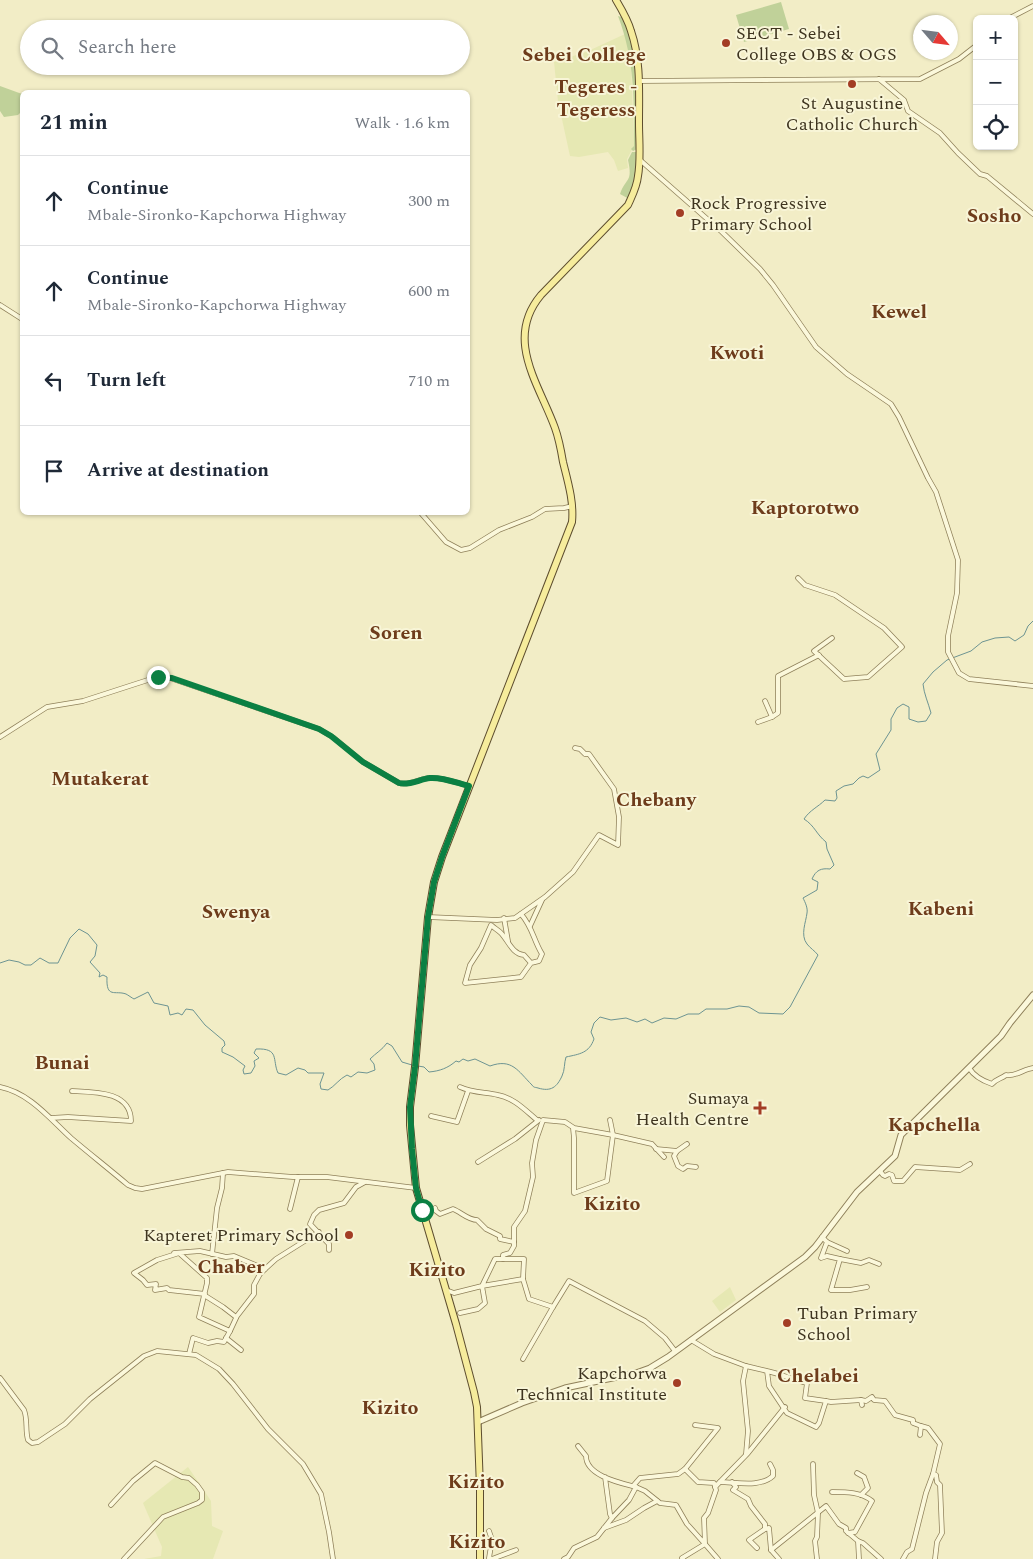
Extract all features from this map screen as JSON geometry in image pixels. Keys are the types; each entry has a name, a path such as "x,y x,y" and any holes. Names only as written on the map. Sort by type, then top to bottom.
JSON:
{"main road":[{"path":"480,1559 478,1422 474,1392 416,1188 410,1107 428,917 434,882 469,786 572,522 573,506 557,434 526,357 524,340 526,322 535,303 541,296 628,205 638,178 640,160 639,81 636,50 625,15 616,0"}],"street":[{"path":"1016,15 1033,6"},
{"path":"639,81 920,78 959,60 973,49"},
{"path":"879,79 904,100 908,111 940,133 980,174 987,176 1033,214"},
{"path":"640,160 752,260 773,285 816,347 847,374 888,402 894,409 936,492 958,560 957,593 948,636 948,652 953,663 969,679 1033,686"},
{"path":"0,305 20,318"},
{"path":"423,515 446,542 461,550 470,548 499,530 532,517 545,509 573,506"},
{"path":"798,578 805,586 834,595 884,628 902,647 868,677 844,678 814,651 832,638"},
{"path":"758,722 778,713 778,676 819,655"},
{"path":"0,736 47,707 84,701 154,678 163,677 172,678 319,729 331,736 363,762 399,783 405,784 424,778 432,778 469,786"},
{"path":"765,700 772,717"},
{"path":"428,917 515,918 542,900 573,872 600,835 618,845 619,817 614,789 588,754 576,748"},
{"path":"530,926 542,900"},
{"path":"508,941 491,925 481,948 470,965 465,983 520,977 531,963 539,960 542,954 534,940 534,932 521,914"},
{"path":"505,919 510,947 524,955 531,963"},
{"path":"478,1422 514,1406 564,1388 636,1373 650,1368 798,1262 815,1247 857,1192 895,1156 901,1135 1001,1036 1033,995"},
{"path":"969,1068 972,1073 992,1084 1006,1075 1011,1076 1026,1068 1033,1068"},
{"path":"0,1087 11,1090 40,1108 92,1156 128,1185 135,1188 142,1189 223,1173 249,1173 298,1177 327,1176 416,1188"},
{"path":"460,1087 468,1091 499,1095 516,1102 537,1120 565,1122 572,1128 652,1144 664,1157"},
{"path":"50,1118 68,1117 131,1121 131,1115 126,1106 117,1098 103,1093 72,1091"},
{"path":"431,1116 457,1122 468,1091"},
{"path":"478,1162 515,1139 537,1120"},
{"path":"503,1259 503,1255 510,1253 514,1246 514,1227 525,1211 533,1177 532,1163 536,1140 543,1120"},
{"path":"572,1128 574,1138 574,1193 607,1181 613,1135 610,1120"},
{"path":"687,1144 677,1151 674,1156 678,1166 683,1169 687,1166 696,1168"},
{"path":"656,1149 677,1151"},
{"path":"880,1171 885,1176 892,1175 894,1181 902,1181 915,1167 960,1170 970,1164"},
{"path":"212,1254 223,1173"},
{"path":"290,1209 298,1177"},
{"path":"329,1250 329,1244 310,1224 314,1215 319,1210 344,1203 356,1188 365,1182"},
{"path":"435,1208 440,1214 453,1209 460,1212 472,1220 477,1220 486,1230 500,1236 500,1239 514,1242"},
{"path":"189,1354 193,1338 212,1343 217,1341 224,1342 236,1318 254,1294 254,1285 265,1269 276,1259 319,1232"},
{"path":"822,1237 827,1242 847,1251"},
{"path":"827,1242 821,1258 826,1256 860,1263 868,1260 879,1264"},
{"path":"174,1253 200,1251 226,1257 234,1256 265,1269"},
{"path":"179,1252 207,1278 199,1316 230,1331"},
{"path":"179,1252 158,1260 134,1273 146,1285 156,1284 155,1290 167,1288 169,1290 204,1294 223,1306 236,1318"},
{"path":"460,1313 478,1309 485,1303 482,1286 495,1259 524,1259 523,1279 530,1299 553,1307"},
{"path":"840,1259 831,1290 850,1290 867,1287"},
{"path":"446,1290 454,1293 523,1279"},
{"path":"522,1359 569,1281 646,1321 665,1338 675,1351"},
{"path":"226,1338 241,1350"},
{"path":"691,1340 714,1354 746,1366 782,1374 797,1381 807,1383 805,1398 831,1402 862,1402 872,1397 874,1400 885,1401 895,1415 913,1420 913,1423 928,1428 940,1444 912,1549 903,1559"},
{"path":"0,1378 26,1414 26,1433 28,1440 32,1443 38,1442 65,1424 90,1399 144,1356 157,1351 196,1354 218,1369 233,1384 268,1429 303,1464 321,1494 333,1559"},
{"path":"746,1366 743,1381 748,1431 746,1454"},
{"path":"767,1372 769,1386 787,1412 816,1427 826,1401"},
{"path":"715,1488 746,1454 784,1407"},
{"path":"564,1559 568,1557 574,1548 597,1538 602,1529 629,1500 640,1478 678,1474 718,1428 695,1425"},
{"path":"920,1435 921,1426"},
{"path":"578,1446 586,1456 586,1460 591,1468 605,1477 645,1491 660,1503 676,1505 686,1524 718,1559"},
{"path":"111,1506 133,1481 155,1463 182,1477 189,1478 202,1492 202,1500 163,1517 124,1559"},
{"path":"720,1482 760,1483 768,1481 773,1476 770,1464"},
{"path":"813,1464 814,1495 818,1512 817,1537 815,1541 818,1559"},
{"path":"684,1468 698,1482 714,1482 716,1490 708,1513 704,1518 705,1544"},
{"path":"857,1473 864,1477 868,1488 861,1495"},
{"path":"933,1474 936,1475 937,1482 940,1485 942,1533 937,1542 935,1559"},
{"path":"605,1477 612,1518"},
{"path":"732,1482 736,1487 733,1490 748,1499 764,1524 765,1529"},
{"path":"832,1492 851,1492 865,1495 872,1501 864,1518 854,1532 848,1533"},
{"path":"602,1529 626,1520 658,1501"},
{"path":"771,1550 826,1506 839,1524 846,1528 848,1533 881,1559"},
{"path":"757,1548 749,1540 769,1528 771,1550 779,1559"},
{"path":"489,1532 492,1540 489,1558 492,1559 516,1550"},
{"path":"858,1541 859,1559"},
{"path":"683,1559 705,1544"}],"green space":[{"path":"781,2 789,29 744,42 736,15"},
{"path":"618,16 624,18 634,50 637,149 633,151 631,149 634,146 634,112 631,65"},
{"path":"625,34 631,60 634,146 627,159 628,168 618,171 614,160 608,152 579,157 570,156 558,101 554,62 586,52"},
{"path":"0,86 20,93 20,113 18,115 4,117 0,111"},
{"path":"632,152 637,152 636,178 629,199 620,194 630,173 628,160"},
{"path":"730,1287 736,1300 720,1312 712,1301"},
{"path":"188,1467 211,1501 212,1526 223,1531 213,1559 144,1559 161,1556 162,1547 143,1503"}],"waterway":[{"path":"418,1066 424,1067 429,1072 444,1069 463,1059 468,1061 475,1059 490,1066 504,1064 514,1067 534,1087 550,1089 556,1086 560,1080 564,1071 566,1057 580,1054 592,1044 594,1039 591,1032 594,1023 600,1017 611,1020 626,1018 637,1022 645,1019 652,1023 664,1018 676,1019 688,1014 699,1014 706,1009 727,1009 739,1006 749,1007 759,1013 783,1014 790,1007 818,955 807,944 804,937 807,911 803,898 817,890 818,882 812,879 815,874 821,869 830,869 834,865 826,842 811,824 804,819 825,800 835,801 837,798 836,791 844,786 853,784 863,776 868,778 880,770 876,754 891,730 891,719 897,708 903,704 909,707 909,719 918,722 926,721 931,713 923,684 933,672 947,660 971,651 982,642 995,638 1009,637 1015,641 1024,635 1028,626 1033,621"},
{"path":"0,963 9,960 31,965 40,958 49,963 58,963 70,938 79,929 88,934 97,945 95,956 90,962 100,973 99,977 103,975 107,977 110,991 126,994 134,999 148,992 154,1003 168,1006 170,1015 178,1013 182,1015 186,1009 193,1010 205,1025 224,1041 225,1045 222,1048 222,1052 245,1066 244,1074 251,1073 255,1066 254,1061 259,1058 254,1053 256,1049 269,1050 272,1053 278,1073 286,1075 298,1068 308,1073 324,1073 320,1084 321,1089 328,1090 347,1075 351,1077 358,1072 367,1073 375,1070 374,1064 370,1059 387,1043 392,1046 402,1062 412,1065"}],"place":[{"name":"SECT - Sebei College OBS & OGS","path":"726,43"},
{"name":"St Augustine Catholic Church","path":"852,84"},
{"name":"Rock Progressive Primary School","path":"680,213"},
{"name":"Sumaya Health Centre","path":"760,1108"},
{"name":"Kapteret Primary School","path":"349,1235"},
{"name":"Tuban Primary School","path":"787,1323"},
{"name":"Kapchorwa Technical Institute","path":"677,1383"}],"district":[{"name":"Sebei College","path":"584,54"},
{"name":"Tegeres - Tegeress","path":"596,98"},
{"name":"Sosho","path":"994,215"},
{"name":"Kewel","path":"899,311"},
{"name":"Kwoti","path":"737,352"},
{"name":"Kaptorotwo","path":"805,507"},
{"name":"Soren","path":"396,632"},
{"name":"Mutakerat","path":"100,778"},
{"name":"Chebany","path":"656,799"},
{"name":"Kabeni","path":"941,908"},
{"name":"Swenya","path":"236,911"},
{"name":"Bunai","path":"62,1062"},
{"name":"Kapchella","path":"934,1124"},
{"name":"Kizito","path":"612,1203"},
{"name":"Chaber","path":"231,1266"},
{"name":"Kizito","path":"437,1269"},
{"name":"Chelabei","path":"818,1375"},
{"name":"Kizito","path":"390,1407"},
{"name":"Kizito","path":"476,1481"},
{"name":"Kizito","path":"477,1541"}],"route":[{"path":"158,677 172,678 326,732 354,756 399,783 405,784 424,778 439,778 469,786 434,882 428,917 410,1107 416,1188 422,1210"}]}
